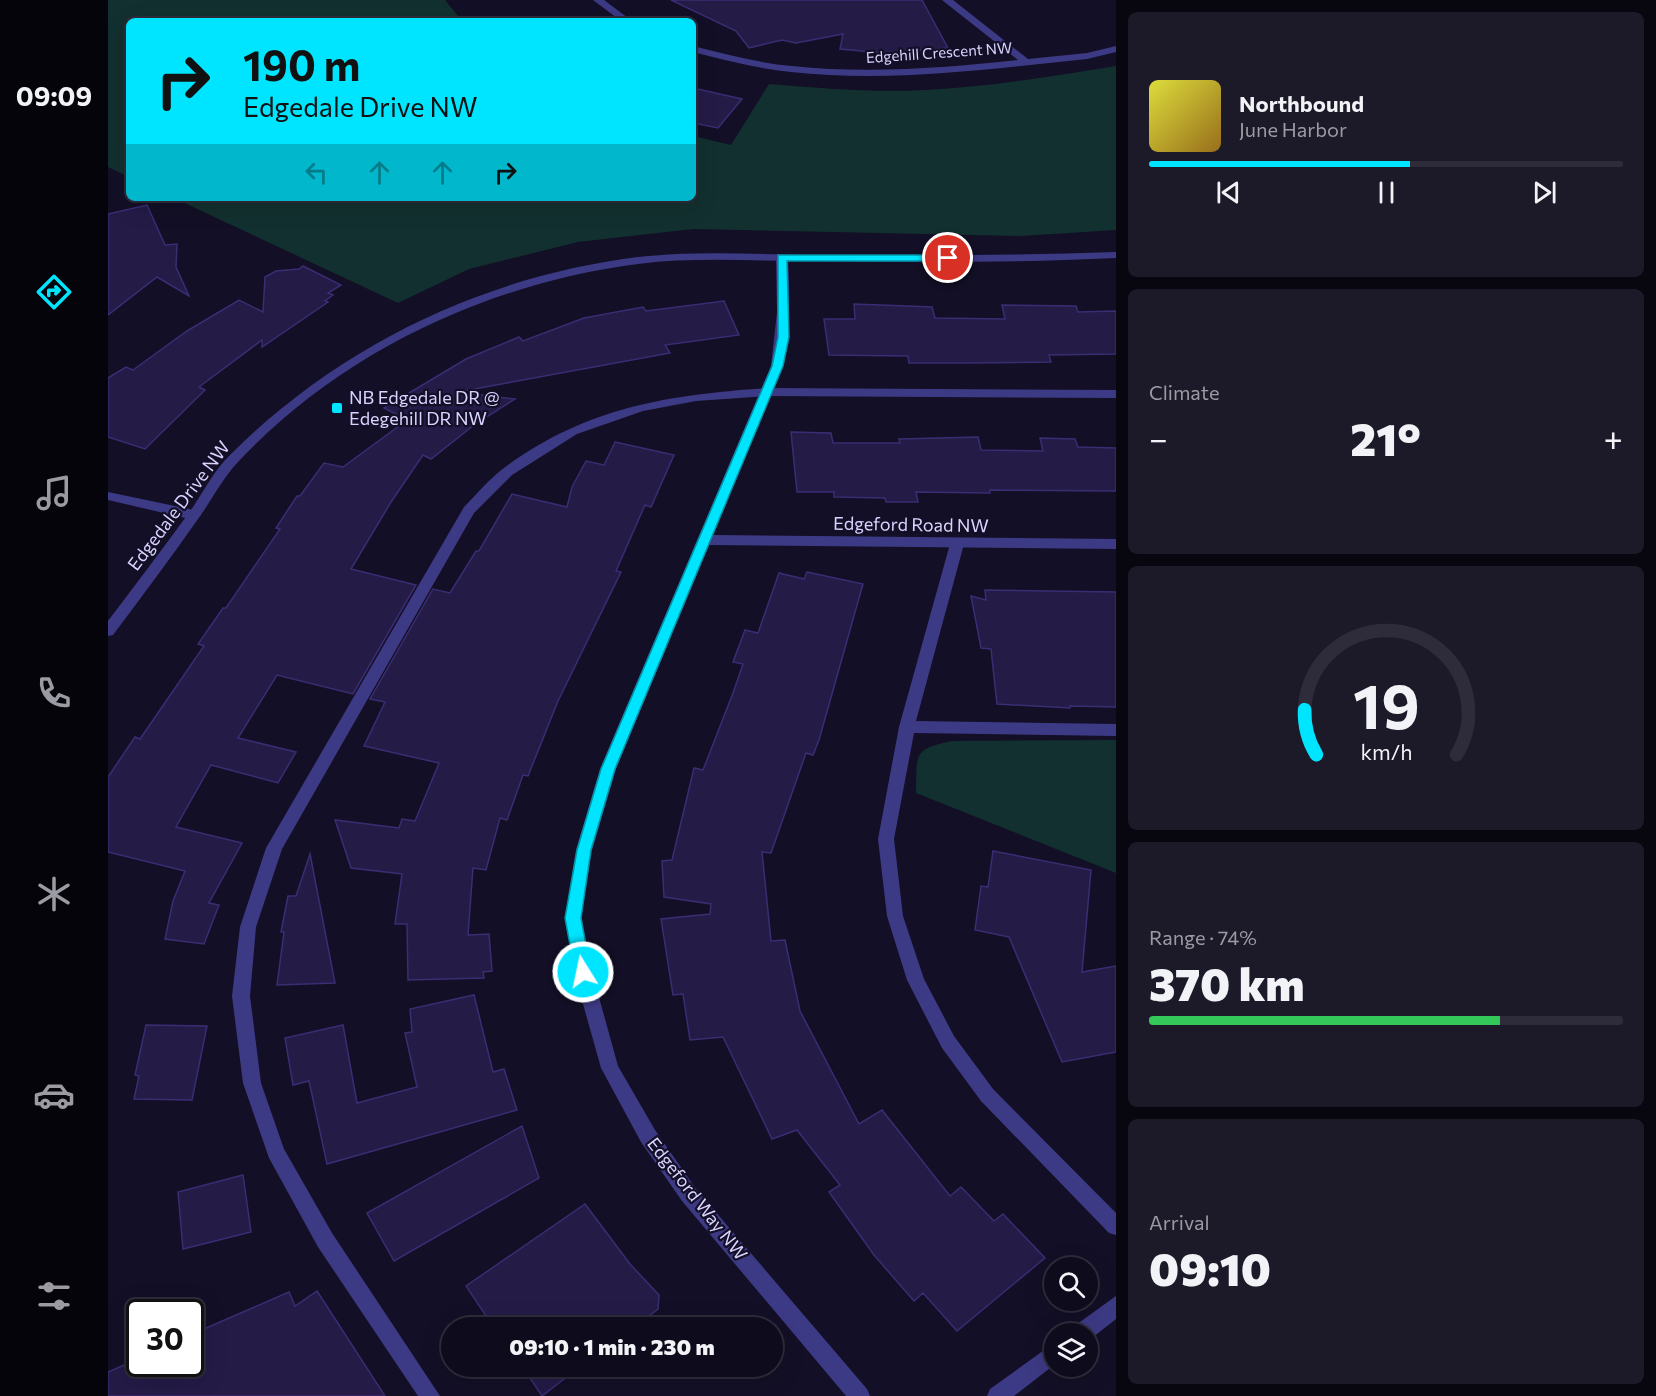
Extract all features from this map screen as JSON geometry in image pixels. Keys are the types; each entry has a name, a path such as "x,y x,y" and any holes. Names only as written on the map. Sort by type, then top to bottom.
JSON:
{"street":[{"path":"598,0 623,18"},
{"path":"947,0 1026,62"},
{"name":"Edgehill Crescent NW","path":"696,50 759,65 847,74 906,74 1087,56 1116,49"},
{"name":"Edgedale Drive NW","path":"108,631 231,461 286,408 346,364 408,328 483,297 561,276 636,261 703,256 1044,258 1116,255"},
{"name":"Edgeford Way NW","path":"782,258 785,302 784,337 777,366 706,540 608,769 584,850 573,918 583,972 610,1068 648,1136 690,1195 860,1396"},
{"path":"430,1396 319,1230 276,1152 252,1083 241,996 248,927 274,848 469,510 507,472 572,431 640,408 696,397 766,393 1116,394"},
{"path":"108,496 194,515"},
{"name":"Edgeford Road NW","path":"706,540 1116,544"},
{"path":"957,544 907,727 886,839 895,915 916,980 948,1042 987,1095 1116,1227"},
{"path":"907,727 1116,730"},
{"path":"1094,1323 1116,1306"},
{"path":"997,1396 1044,1361"}],"green space":[{"path":"108,0 445,0 460,18 126,18 126,176 108,167"},
{"path":"1116,66 1116,230 1021,236 693,229 578,242 469,269 398,303 180,201 696,201 696,137 731,145 769,84 906,91 949,89"},
{"path":"1116,740 1116,873 916,793 916,770 919,756 923,751 939,744 952,741"}],"building":[{"path":"671,0 922,0 948,48 884,53 840,49 843,34 796,43 782,40 749,48 736,31"},
{"path":"696,89 742,99 718,128 696,124"},
{"path":"147,205 165,245 177,244 176,267 189,296 157,277 108,315 108,214"},
{"path":"303,266 341,285 328,293 333,295 325,301 328,302 262,347 262,340 199,387 205,390 145,449 108,437 108,378 126,367 133,370 187,331 239,300 263,312 265,277 276,271 299,269"},
{"path":"724,301 739,335 665,345 670,353 458,392 515,399 474,425 431,459 423,455 391,502 351,569 416,585 353,694 277,675 238,738 296,752 278,783 211,765 176,827 242,843 209,903 219,905 204,944 165,939 173,901 185,871 108,852 108,777 135,737 140,739 204,646 198,644 223,608 226,608 280,529 276,528 297,496 300,496 324,463 343,467 407,420 384,408 466,359 519,337 523,341 584,318 643,307 646,311"},
{"path":"854,304 932,307 935,318 1005,319 1002,305 1076,306 1078,312 1116,311 1116,354 1049,355 1051,362 968,363 909,363 908,356 829,355 824,319 855,319"},
{"path":"791,432 831,433 833,443 900,443 899,439 978,437 981,450 1043,451 1040,438 1075,439 1078,447 1116,448 1116,491 916,492 918,502 886,502 885,498 834,497 834,492 797,492"},
{"path":"615,442 674,455 651,507 645,505 616,571 621,572 558,701 528,776 523,775 507,820 500,818 486,870 473,868 468,935 489,934 492,971 483,972 484,978 408,980 407,924 395,924 402,874 351,868 335,820 399,828 402,819 415,821 439,763 364,746 385,702 370,699 433,589 450,593 476,551 479,551 512,494 567,507 572,487 586,461 604,465"},
{"path":"807,572 863,584 819,740 813,755 806,753 771,853 762,852 771,941 785,940 800,1011 859,1124 882,1110 950,1196 961,1187 994,1221 1003,1214 1044,1257 957,1331 923,1293 914,1301 874,1255 829,1192 840,1185 797,1130 772,1139 723,1037 690,1040 683,994 673,995 661,919 710,914 711,904 664,897 662,861 672,860 694,768 703,770 733,693 743,664 733,662 745,630 758,633 779,573 804,579"},
{"path":"985,590 1116,592 1116,707 1070,706 1070,708 997,704 991,649 981,648 971,596 986,600"},
{"path":"993,851 1091,870 1082,972 1116,966 1116,1052 1062,1062 1009,937 975,930 981,886 988,887"},
{"path":"310,854 335,983 277,985 284,932 281,932 288,896 296,896"},
{"path":"474,995 493,1072 504,1069 517,1110 327,1164 309,1081 293,1085 285,1038 343,1025 357,1103 417,1087 405,1033 412,1032 410,1009"},
{"path":"146,1025 207,1026 192,1100 134,1099 139,1076 135,1075"},
{"path":"522,1126 539,1178 394,1261 367,1213"},
{"path":"243,1175 251,1232 183,1249 178,1192"},
{"path":"585,1204 630,1264 659,1295 658,1309 647,1317 487,1317 466,1286"},
{"path":"317,1291 385,1396 108,1396 108,1372 126,1364 126,1377 204,1377 204,1329 289,1292 295,1306"},
{"path":"529,1377 567,1377 542,1396"}],"place":[{"name":"NB Edgedale DR @ Edegehill DR NW","path":"337,408"}],"route":[{"path":"583,972 573,918 584,850 608,769 706,540 777,366 784,337 785,302 782,258 948,258"}]}
